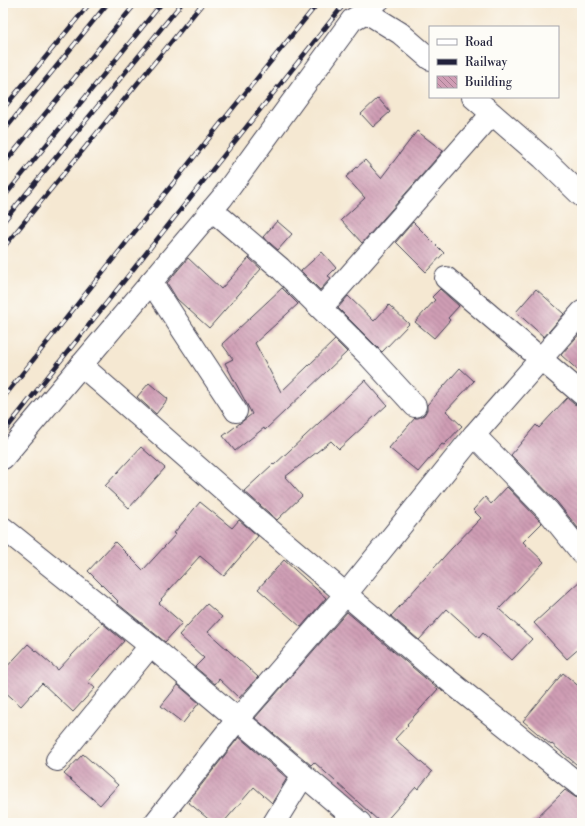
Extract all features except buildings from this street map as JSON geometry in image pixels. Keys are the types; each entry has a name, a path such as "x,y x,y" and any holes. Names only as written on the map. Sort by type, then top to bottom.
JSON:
{"street":[{"path":"3,458 212,210 352,20 374,7 429,59"},
{"path":"474,98 543,158 582,196"},
{"path":"321,308 492,114"},
{"path":"212,210 280,268 370,357 415,406"},
{"path":"446,278 582,394"},
{"path":"151,282 236,411"},
{"path":"155,823 237,720 346,594 474,435 582,312"},
{"path":"81,365 258,520 433,668 582,787"},
{"path":"474,435 548,511 582,553"},
{"path":"3,528 150,646 360,823"},
{"path":"57,760 150,646"},
{"path":"274,823 303,776"}],"railway":[{"path":"3,109 90,3"},
{"path":"3,132 108,3"},
{"path":"3,165 136,3"},
{"path":"3,198 162,3"},
{"path":"3,222 182,3"},
{"path":"3,248 203,3"},
{"path":"3,398 318,3"},
{"path":"3,433 345,3"}]}
